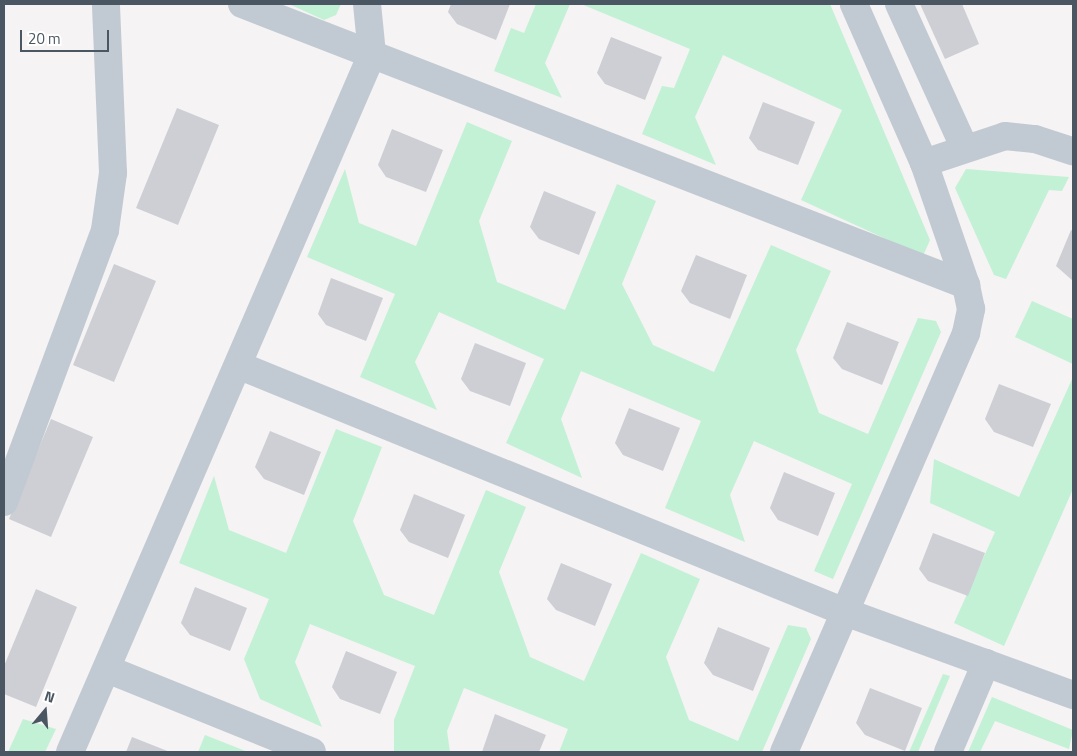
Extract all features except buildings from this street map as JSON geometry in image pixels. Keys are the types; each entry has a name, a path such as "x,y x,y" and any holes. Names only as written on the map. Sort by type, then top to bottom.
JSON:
{"lane":[{"path":"4,502 105,230 113,173 106,4"},
{"path":"242,4 966,285"},
{"path":"70,752 240,366 372,54 367,4"},
{"path":"784,752 966,333 970,310 966,285 924,163 854,4"},
{"path":"899,4 965,149"},
{"path":"924,163 1005,136 1035,138 1073,151"},
{"path":"240,366 845,612 1073,695"},
{"path":"948,752 986,663"},
{"path":"107,669 312,752"}],"green space":[{"path":"289,4 341,4 336,15 324,20"},
{"path":"536,4 570,4 545,63 562,98 494,71 511,28 524,33"},
{"path":"581,4 830,4 930,240 923,256 801,200 842,110 723,55 695,117 716,165 642,134 662,86 674,88 690,49"},
{"path":"467,122 512,141 479,221 497,282 565,310 617,184 656,201 622,284 653,345 714,372 771,245 831,271 796,350 819,413 868,434 918,318 936,321 941,332 833,579 814,571 852,484 754,441 730,495 745,542 665,508 701,421 581,371 561,419 582,478 506,443 544,359 439,312 415,362 437,410 360,377 395,294 307,257 345,169 359,223 416,246"},
{"path":"966,169 1069,177 1062,191 1049,190 1006,279 994,275 955,188"},
{"path":"1032,301 1073,319 1073,364 1015,337"},
{"path":"1073,377 1073,489 1004,646 954,623 995,532 930,503 934,459 1019,497"},
{"path":"336,429 382,447 353,521 384,595 434,615 486,490 526,507 499,572 530,657 584,681 641,553 700,579 666,657 689,720 738,741 788,625 806,628 811,639 762,752 559,752 568,729 464,688 447,731 450,752 394,752 394,720 415,666 310,624 295,662 322,727 260,699 244,659 269,599 179,563 214,476 229,530 286,553"},
{"path":"943,674 950,676 918,752 909,752"},
{"path":"992,697 1073,730 1069,749 995,721 980,752 968,752"},
{"path":"23,719 56,729 45,752 8,752"},
{"path":"205,735 248,752 198,752"}]}
